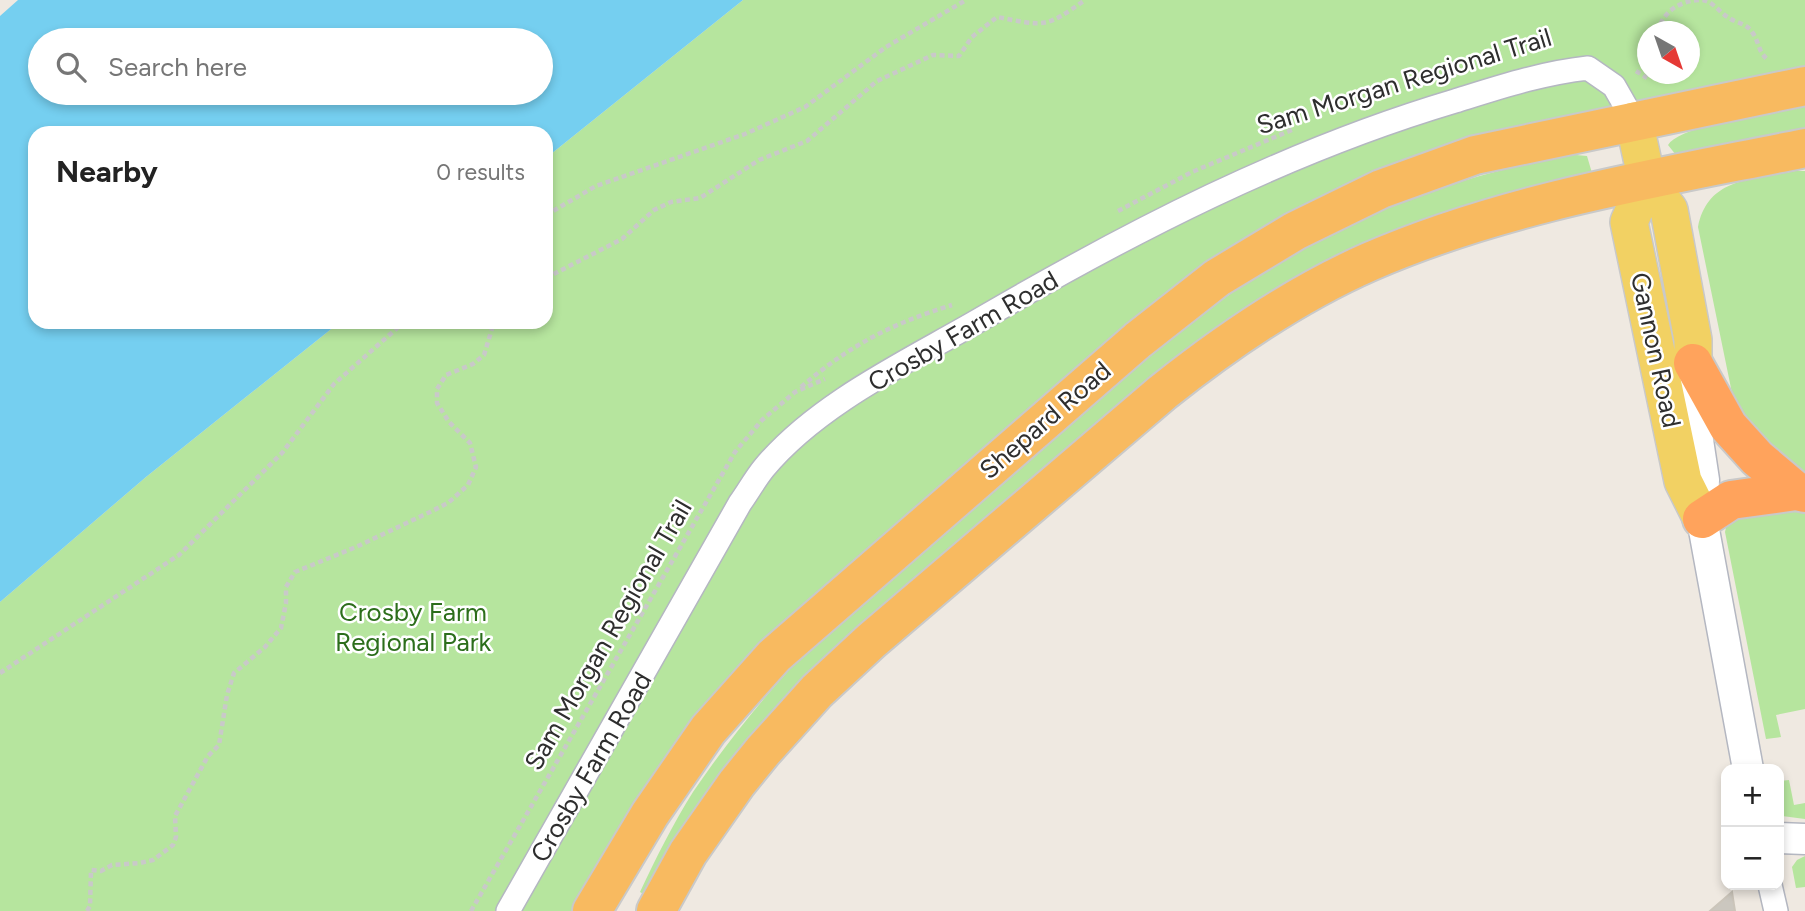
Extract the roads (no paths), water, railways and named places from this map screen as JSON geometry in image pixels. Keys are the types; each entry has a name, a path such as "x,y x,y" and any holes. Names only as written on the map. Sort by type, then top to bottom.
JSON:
{"highway":[{"name":"Shepard Road","path":"592,911 650,814 708,730 774,656 1138,340 1217,278 1295,231 1381,189 1475,155 1805,86"},
{"name":"Shepard Road","path":"656,911 688,853 737,783 762,751 817,691 871,641 1211,354 1251,326 1320,286 1412,244 1498,215 1805,148"},
{"path":"1693,363 1728,426 1756,458 1800,492"},
{"path":"1702,519 1731,500 1800,492"}],"main road":[{"name":"Gannon Road","path":"1634,121 1647,181 1669,210 1693,340 1693,363"},
{"name":"Gannon Road","path":"1647,181 1629,222 1683,481 1702,519"}],"street":[{"name":"Crosby Farm Road","path":"508,911 740,503 764,468 798,435 833,407 1105,249 1209,195 1314,150 1423,111 1552,72 1588,68 1614,86 1634,121"},
{"name":"Gannon Road","path":"1693,363 1696,427 1704,480 1702,519 1747,764"},
{"path":"1784,838 1805,839"},
{"path":"1771,890 1776,911"}],"water":[{"path":"18,0 743,0 553,152 553,126 28,126 28,329 331,329 146,477 0,602 0,16"}],"park label":[{"name":"Crosby Farm Regional Park","path":"413,627"}]}
